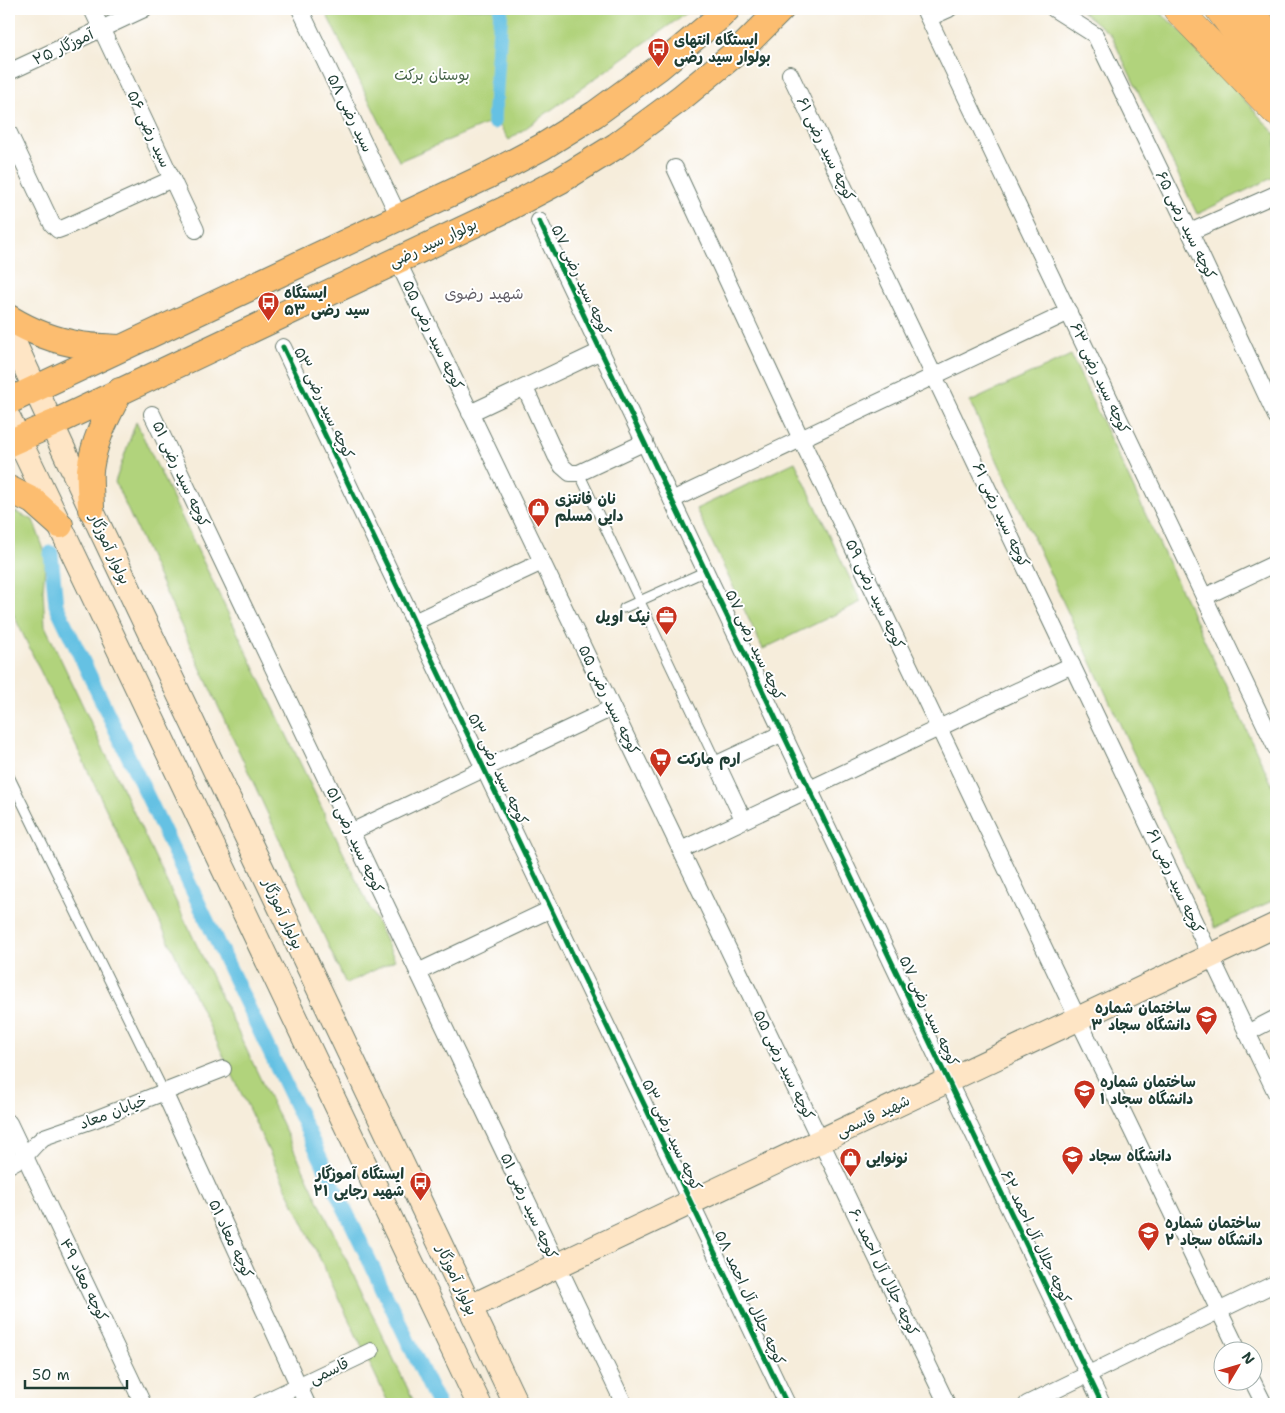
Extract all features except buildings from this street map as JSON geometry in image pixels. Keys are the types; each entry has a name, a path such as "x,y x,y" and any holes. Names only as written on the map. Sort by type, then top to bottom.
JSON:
{"highway":[{"path":"1177,9 1276,112"},
{"path":"1219,9 1276,85"},
{"path":"1249,9 1276,45"}],"main road":[{"path":"9,401 487,176 542,147 595,114 658,68 727,9"},
{"name":"بولوار سید رضی","path":"12,433 52,424 504,210 561,180 616,146 681,98 737,52 781,9"},
{"path":"9,318 21,326 52,338 80,345 121,348"},
{"path":"9,332 36,388"},
{"name":"بولوار آموزگار","path":"36,388 91,509 516,1404"},
{"path":"91,509 90,472 95,446 104,421 120,391"},
{"path":"12,433 60,525 479,1404"},
{"path":"9,490 32,501 60,525"},
{"name":"شهید قاسمی","path":"470,1307 1276,925"}],"street":[{"name":"سید رضی ۵۶","path":"92,9 196,230"},
{"name":"آموزگار ۲۵","path":"9,72 144,9"},
{"name":"سید رضی ۵۸","path":"300,9 399,217"},
{"path":"926,14 949,9"},
{"name":"کوچه سید رضی ۶۵","path":"1054,9 1094,35 1190,232 1276,416"},
{"name":"کوچه سید رضی ۶۳","path":"926,14 1276,748"},
{"name":"کوچه سید رضی ۶۱","path":"790,74 1276,1093"},
{"path":"9,133 52,224 58,230 172,179"},
{"name":"کوچه سید رضی ۵۹","path":"675,168 801,439 1233,1340"},
{"path":"1190,232 1276,194"},
{"name":"کوچه سید رضی ۵۷","path":"540,221 948,1080"},
{"name":"کوچه سید رضی ۵۵","path":"397,260 820,1141"},
{"path":"672,500 1069,312"},
{"name":"کوچه سید رضی ۵۳","path":"283,347 690,1202"},
{"path":"470,413 601,351"},
{"path":"525,388 556,456 562,466 570,473 579,473 645,442"},
{"name":"کوچه سید رضی ۵۱","path":"152,414 624,1404"},
{"path":"414,622 542,562"},
{"path":"1204,597 1276,563"},
{"path":"680,850 1072,664"},
{"path":"351,832 612,708"},
{"path":"743,819 717,764 783,733"},
{"path":"418,972 551,910"},
{"path":"1247,1033 1276,1018"},
{"name":"خیابان معاد","path":"9,1165 25,1156 44,1137 93,1120 223,1069"},
{"name":"کوچه جلال آل احمد ۶۲","path":"948,1080 1102,1404"},
{"name":"کوچه معاد ۵۱","path":"164,1092 307,1404"},
{"name":"کوچه معاد ۴۹","path":"9,1123 143,1404"},
{"name":"کوچه جلال آل احمد ۶۰","path":"820,1141 947,1404"},
{"name":"کوچه جلال آل احمد ۵۸","path":"690,1202 786,1404"},
{"path":"1026,1404 1276,1284"},
{"name":"قاسمی","path":"260,1404 371,1351"},
{"path":"1257,1390 1264,1404"}],"lane":[{"path":"579,473 717,764"},
{"path":"624,608 706,571"},
{"path":"9,776 164,1092"}],"green space":[{"name":"بوستان برکت","path":"324,9 692,9 509,140 496,120 399,161"},
{"path":"1079,9 1156,9 1190,39 1276,135 1276,176 1197,214 1111,35"},
{"path":"1071,355 1276,793 1276,899 1215,928 970,402"},
{"path":"136,422 395,960 346,984 115,482"},
{"path":"795,462 861,602 763,649 696,509"},
{"path":"9,509 33,520 46,555 43,590 45,626 415,1404 389,1404 9,605"}],"waterway":[{"path":"494,122 501,9"},
{"path":"51,553 56,605 438,1404"}],"cycle path":[{"path":"539,221 1102,1404"},
{"path":"283,347 787,1404"}],"place":[{"name":"ایستگاه انتهای بولوار سید رضی","path":"658,68"},
{"name":"ایستگاه سید رضی ۵۳","path":"268,321"},
{"name":"نان فانتزی دایی مسلم","path":"539,527"},
{"name":"نیک اویل","path":"666,636"},
{"name":"ارم مارکت","path":"661,778"},
{"name":"ساختمان شماره ۳ دانشگاه سجاد","path":"1207,1036"},
{"name":"ساختمان شماره ۱ دانشگاه سجاد","path":"1084,1110"},
{"name":"دانشگاه سجاد","path":"1073,1175"},
{"name":"نونوایی","path":"850,1177"},
{"name":"ایستگاه آموزگار شهید رجایی ۲۱","path":"420,1202"},
{"name":"ساختمان شماره ۲ دانشگاه سجاد","path":"1149,1251"}],"district":[{"name":"شهید رضوی","path":"484,293"}]}
